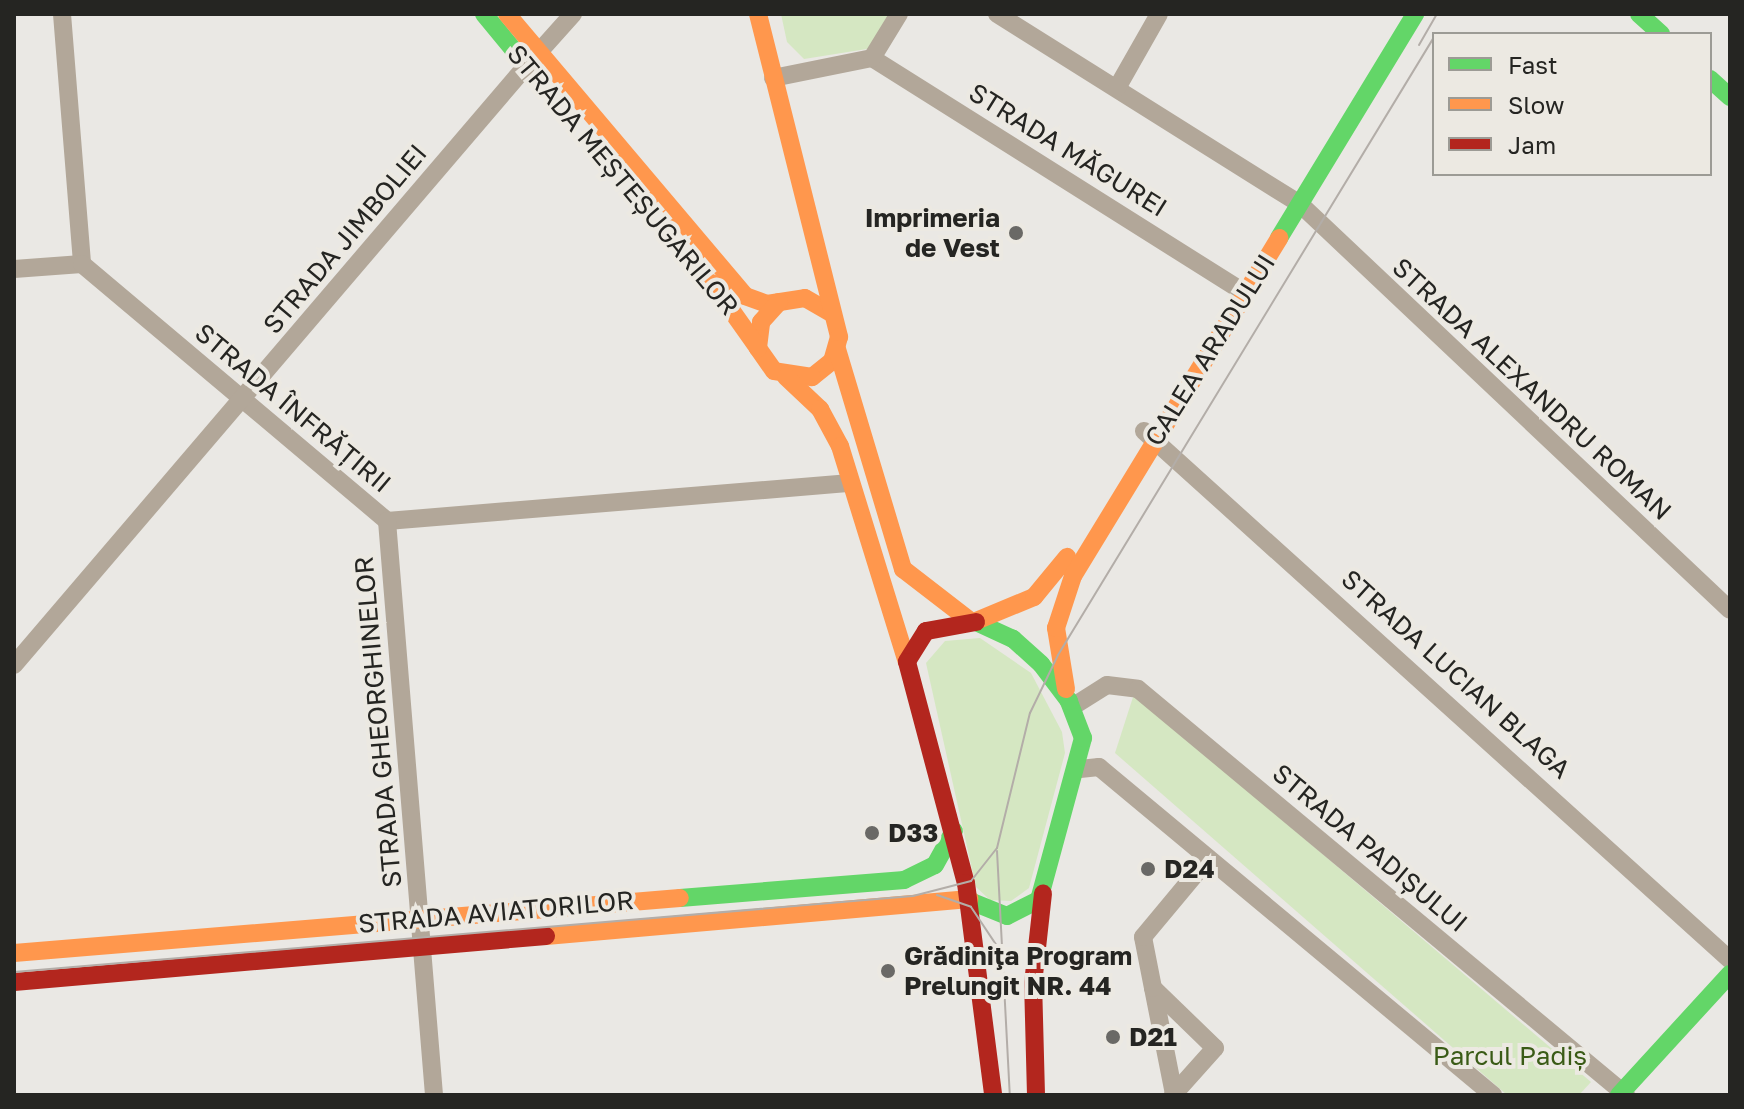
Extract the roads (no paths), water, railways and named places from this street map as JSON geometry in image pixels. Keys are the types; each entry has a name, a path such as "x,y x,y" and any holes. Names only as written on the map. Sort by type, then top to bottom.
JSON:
{"main road":[{"name":"STRADA MEȘTEȘUGARILOR","path":"484,14 533,59 737,287 753,301 779,302"},
{"name":"STRADA MEȘTEȘUGARILOR","path":"507,14 533,59 723,296 758,348"},
{"path":"758,14 837,349 903,569 972,620"},
{"name":"CALEA ARADULUI","path":"1036,1095 1033,984 1043,894 1080,769 1083,738 1071,704 1056,639 1059,607 1150,435 1236,287 1296,201 1402,14"},
{"name":"CALEA ARADULUI","path":"907,662 926,631 1025,603 1050,582 1150,435 1415,14"},
{"path":"1639,14 1659,32"},
{"path":"1712,81 1730,97"},
{"path":"805,298 820,279"},
{"path":"829,312 805,298 779,302 761,322 758,348 828,421 907,662 970,900 993,1095"},
{"path":"786,377 812,377 837,349"},
{"name":"CALEA ARADULUI","path":"972,620 1029,651 1071,704"},
{"name":"STRADA AVIATORILOR","path":"14,953 421,917 904,880 935,865 954,831"},
{"path":"970,900 1012,916 1043,894"},
{"name":"STRADA AVIATORILOR","path":"14,982 970,900"},
{"path":"1623,1094 1730,974"}],"street":[{"path":"14,269 82,264 62,14"},
{"name":"STRADA JIMBOLIEI","path":"14,665 573,14"},
{"path":"773,78 872,58 899,14"},
{"name":"STRADA ALEXANDRU ROMAN","path":"997,14 1296,201 1730,610"},
{"path":"1117,88 1159,14"},
{"name":"STRADA MĂGUREI","path":"872,58 1236,287"},
{"name":"STRADA ÎNFRĂȚIRII","path":"82,264 387,521 850,483"},
{"name":"STRADA LUCIAN BLAGA","path":"1150,435 1730,960"},
{"name":"STRADA GHEORGHINELOR","path":"387,521 434,1095"},
{"name":"STRADA PADIȘULUI","path":"1071,704 1107,685 1138,689 1623,1094"},
{"path":"1080,769 1099,767 1493,1095"},
{"path":"1173,1095 1145,930 1208,859"},
{"path":"1153,988 1215,1048 1173,1095"}],"tram line":[{"path":"1419,45 1437,14"},
{"path":"14,972 913,896 971,881 997,848 1030,713 1058,655 1432,40"},
{"path":"997,851 1010,1095"},
{"path":"937,895 971,907 999,949"}],"place":[{"name":"Imprimeria de Vest","path":"1016,233"},
{"name":"D33","path":"872,833"},
{"name":"D24","path":"1148,869"},
{"name":"Grădiniţa Program Prelungit NR. 44","path":"888,971"},
{"name":"D21","path":"1113,1037"}],"park label":[{"name":"Parcul Padiș","path":"1510,1056"}]}
